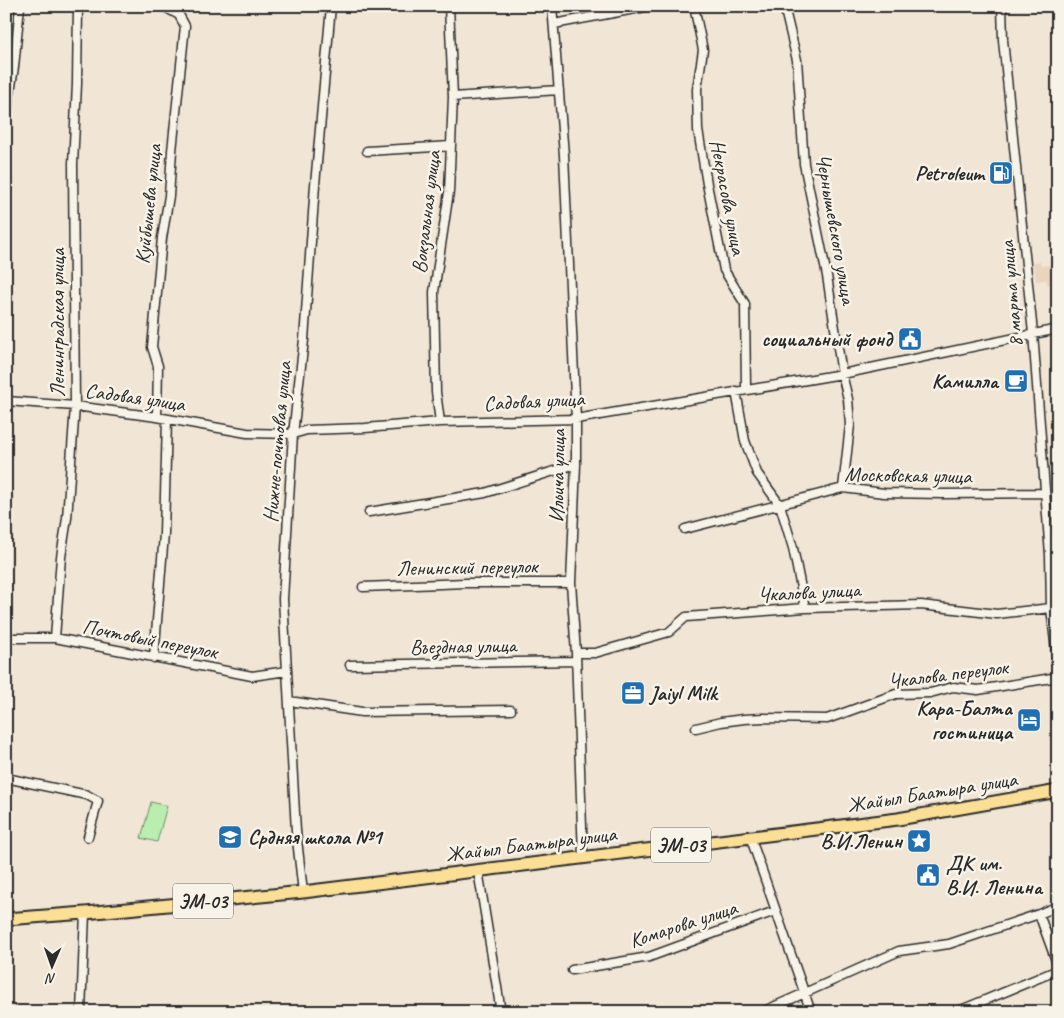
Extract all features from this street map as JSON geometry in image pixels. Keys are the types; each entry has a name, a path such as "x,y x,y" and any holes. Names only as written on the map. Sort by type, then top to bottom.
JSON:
{"highway":[{"name":"Жайыл Баатыра улица","path":"6,919 85,913 303,886 478,870 898,819 1058,791"}],"street":[{"path":"6,119 14,67 20,6"},
{"name":"Ленинградская улица","path":"55,638 61,557 68,510 75,406 73,164 78,6"},
{"name":"Куйбышева улица","path":"157,417 158,366 152,347 153,329 162,238 169,196 185,26 179,15 163,6"},
{"name":"Нижне-почтовая улица","path":"303,886 296,830 283,599 293,434 304,340 315,185 331,6"},
{"name":"Вокзальная улица","path":"440,422 436,392 434,292 449,192 453,97 448,6"},
{"name":"Ильича улица","path":"552,6 564,155 576,419 571,583 576,657 583,857"},
{"path":"554,24 651,6"},
{"name":"Некрасова улица","path":"694,6 703,50 697,89 698,130 724,270 745,304 746,389"},
{"name":"Чернышевского улица","path":"784,6 796,60 804,164 828,276 842,374 848,400 850,425 843,488"},
{"name":"8 марта улица","path":"1002,6 1003,40 1033,333 1045,493 1054,555 1051,608 1058,668"},
{"path":"453,97 559,90"},
{"path":"367,151 451,146"},
{"name":"Садовая улица","path":"6,401 75,406 157,417 247,433 293,434 307,430 440,422 576,419 842,374 1058,329"},
{"path":"736,391 741,424 751,457 757,473 780,506 794,548 805,608"},
{"path":"154,658 164,534 168,419"},
{"path":"369,512 485,492 576,464"},
{"name":"Московская улица","path":"685,529 780,506 843,488 894,494 976,495 1045,493"},
{"name":"Ленинский переулок","path":"363,587 466,583 571,583"},
{"name":"Чкалова улица","path":"576,657 669,632 686,617 805,608 922,605 996,614 1051,608"},
{"name":"Почтовый переулок","path":"6,638 55,638 252,676 287,671"},
{"name":"Въездная улица","path":"350,665 576,657"},
{"name":"Чкалова переулок","path":"696,728 744,719 827,719 896,694 930,693 952,688 978,690 1058,678"},
{"path":"289,701 362,712 511,710"},
{"path":"6,778 87,795 98,801 88,837"},
{"path":"750,836 811,1012"},
{"path":"478,870 501,1012"},
{"path":"762,1012 899,951 949,944 1058,906"},
{"name":"Комарова улица","path":"572,970 649,957 775,911"},
{"path":"81,1012 85,913"},
{"path":"1039,914 1058,966"},
{"path":"956,1012 1058,970"}],"shaded area":[{"path":"1033,262 1040,262 1041,266 1058,264 1058,284 1048,285 1046,280 1036,281"}],"green space":[{"path":"151,802 167,806 157,842 141,838"}],"place":[{"name":"Petroleum","path":"1001,173"},
{"name":"социальный фонд","path":"910,339"},
{"name":"Камилла","path":"1016,381"},
{"name":"Jaiyl Milk","path":"633,693"},
{"name":"Кара-Балта гостиница","path":"1029,720"},
{"name":"Срдняя школа №1","path":"230,837"},
{"name":"В.И.Ленин","path":"919,841"},
{"name":"ДК им. В.И. Ленина","path":"928,875"}]}
